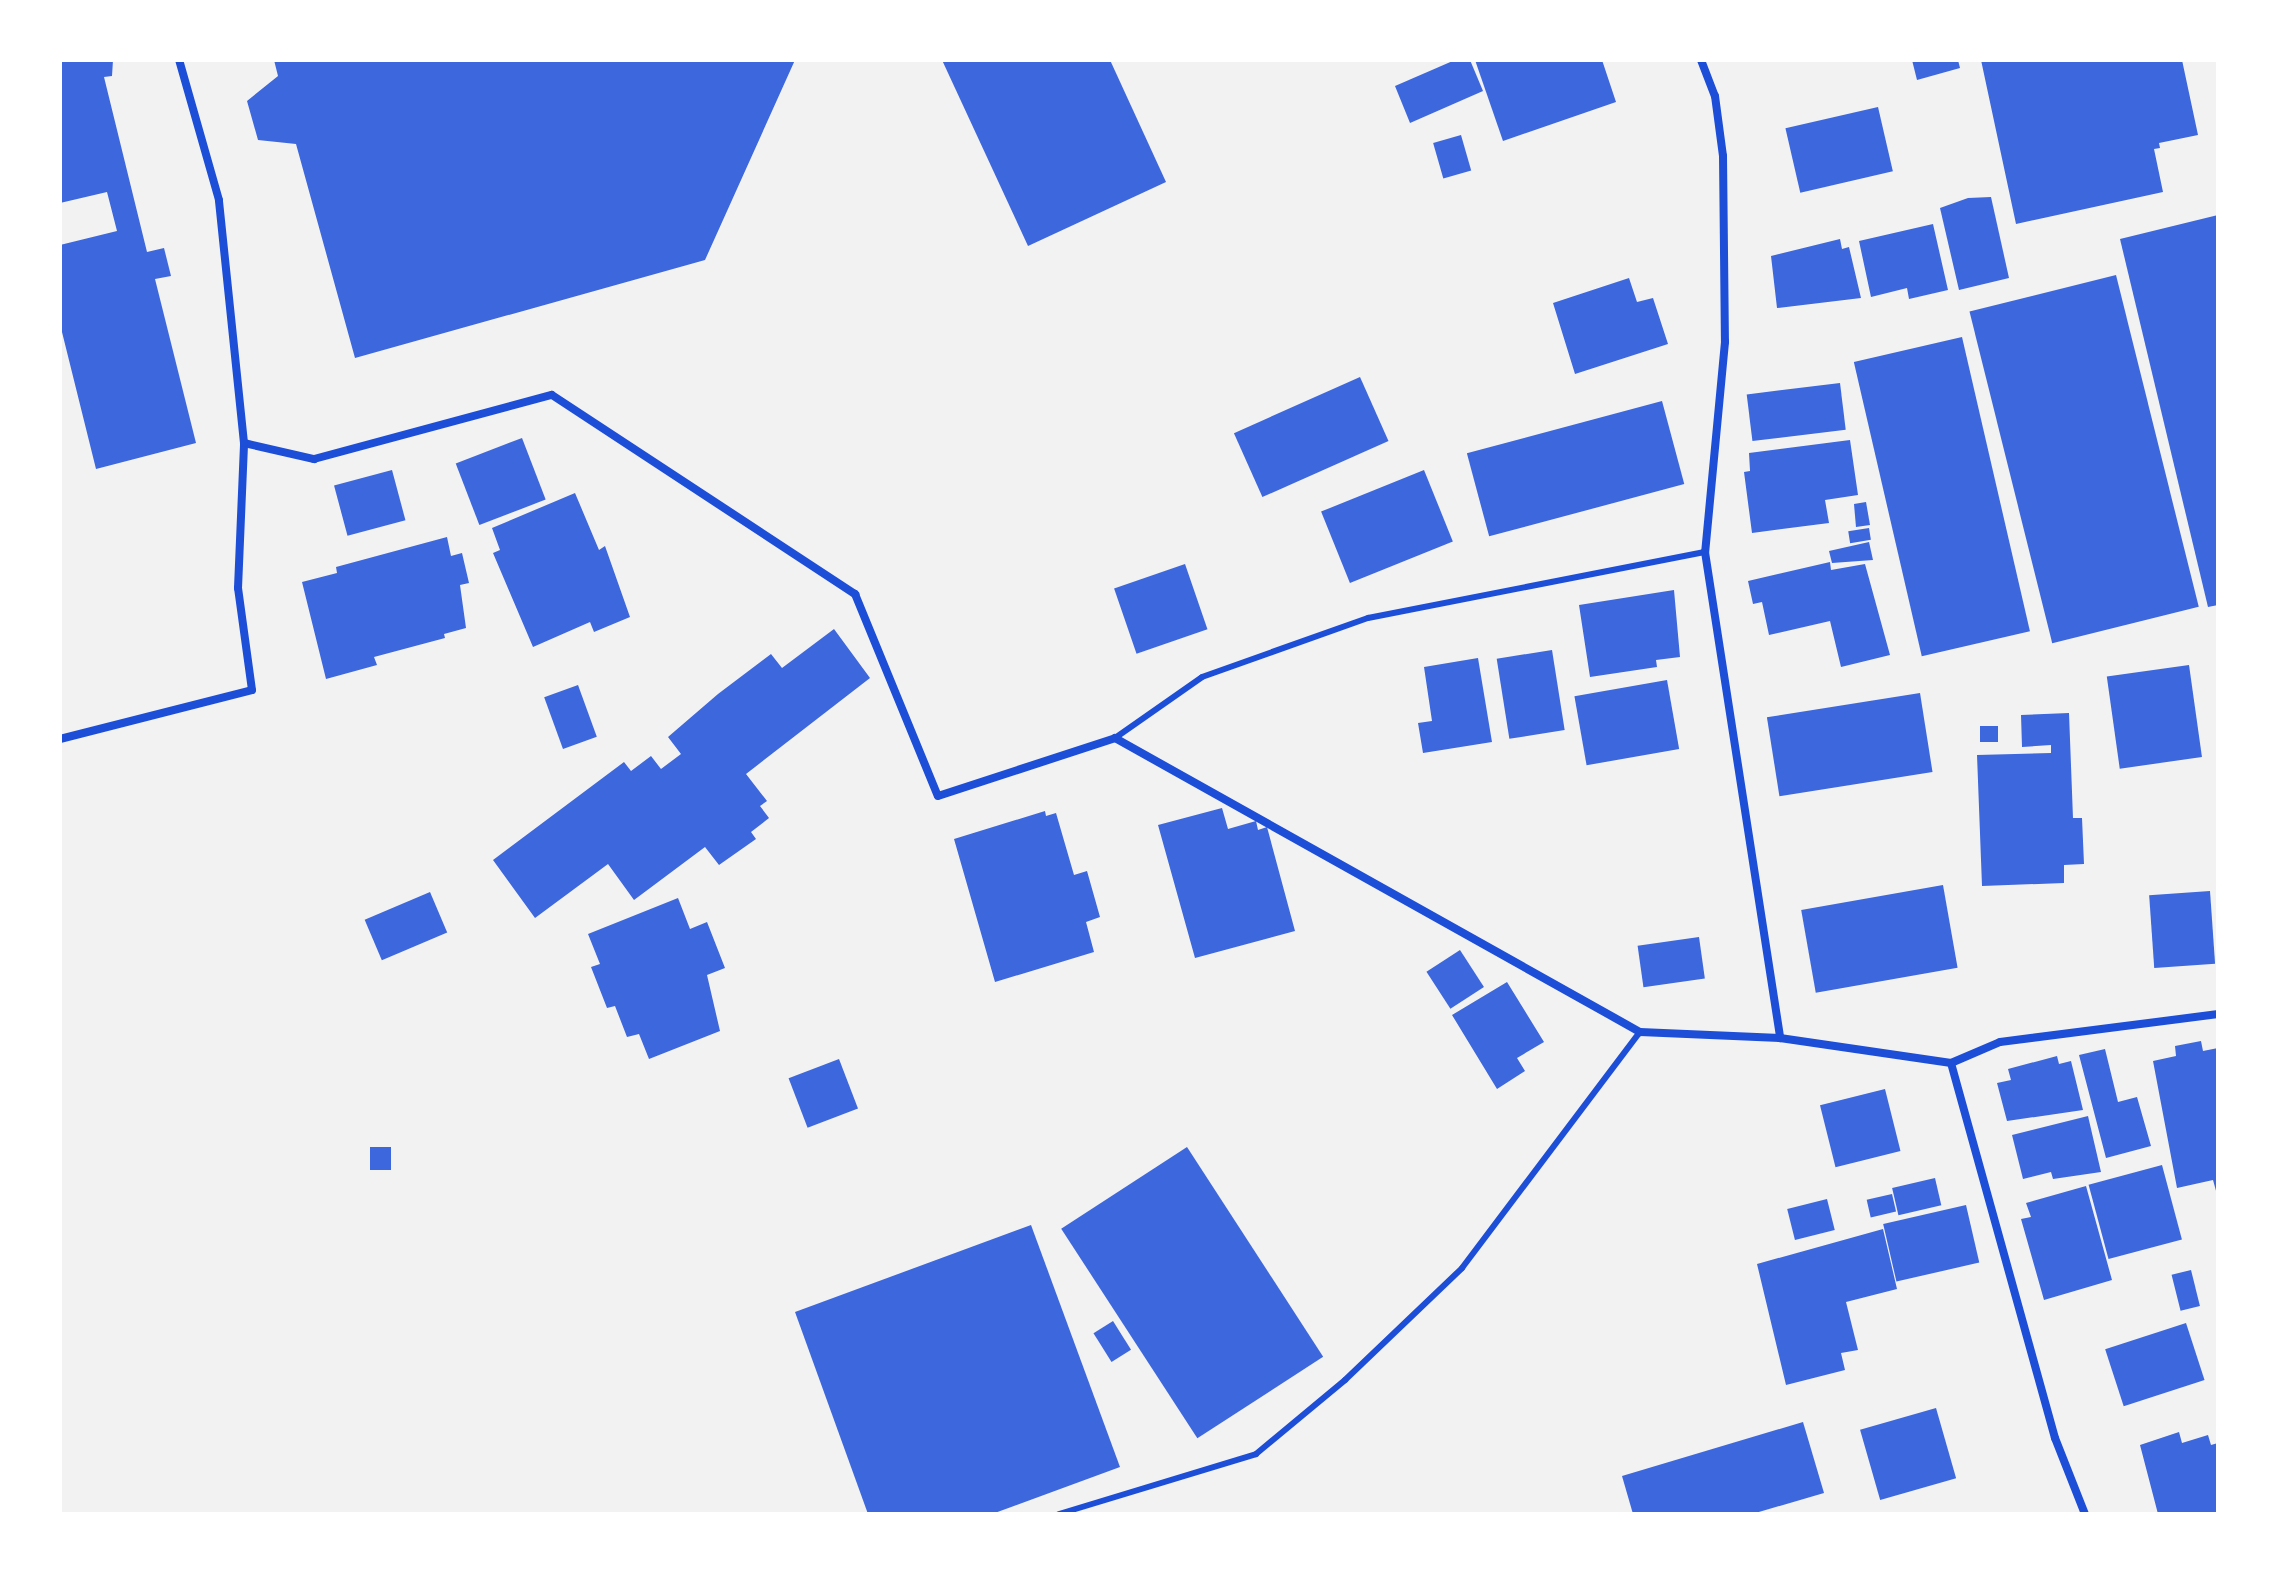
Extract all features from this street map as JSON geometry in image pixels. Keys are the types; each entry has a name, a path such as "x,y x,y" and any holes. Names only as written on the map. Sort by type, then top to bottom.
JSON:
{"street":[{"path":"60,739 252,690 238,588 244,443 219,200 179,60"},
{"path":"1701,60 1715,96 1723,156 1725,342 1705,552 1780,1038"},
{"path":"244,443 314,459 552,395 855,594 938,796 1115,738 1640,1032 1780,1038 1951,1063 2000,1042 2218,1014"},
{"path":"1951,1063 2055,1438 2085,1514"}],"lane":[{"path":"1115,738 1202,677 1368,618 1705,552"},
{"path":"1059,1514 1256,1454 1345,1380 1462,1268 1640,1032"}],"building":[{"path":"60,60 113,60 112,76 104,77 147,252 164,248 171,276 155,279 196,443 96,469 60,324 60,245 117,231 107,192 60,203"},
{"path":"274,60 795,60 705,260 355,358 296,144 258,140 247,101 278,76"},
{"path":"942,60 1110,60 1166,182 1028,246"},
{"path":"1455,60 1470,60 1483,91 1410,123 1395,86"},
{"path":"1475,60 1602,60 1616,102 1503,141"},
{"path":"1912,60 1958,60 1960,68 1917,80"},
{"path":"1981,60 2182,60 2198,135 2159,143 2160,148 2154,149 2163,192 2016,224"},
{"path":"1878,107 1893,171 1800,193 1785,128"},
{"path":"1461,135 1471,171 1443,179 1433,143"},
{"path":"1991,197 2009,278 1959,290 1940,208 1968,198"},
{"path":"2218,215 2218,605 2208,607 2120,239"},
{"path":"1933,224 1948,290 1909,299 1907,288 1871,297 1859,241"},
{"path":"1840,239 1842,249 1849,247 1861,298 1777,308 1771,256"},
{"path":"2116,275 2199,607 2052,643 1969,312"},
{"path":"1629,278 1637,302 1653,298 1668,344 1575,374 1553,303"},
{"path":"1962,337 2030,631 1922,656 1854,362"},
{"path":"1360,377 1388,441 1262,497 1234,433"},
{"path":"1840,383 1846,430 1752,441 1747,394"},
{"path":"1662,401 1684,484 1489,536 1467,453"},
{"path":"522,438 546,500 479,525 456,463"},
{"path":"1850,440 1858,495 1825,500 1829,523 1752,533 1744,472 1750,471 1749,453"},
{"path":"392,470 405,520 348,536 334,486"},
{"path":"1424,470 1453,541 1350,583 1321,512"},
{"path":"575,493 599,550 605,546 630,617 594,632 590,622 533,647 493,553 500,550 492,528"},
{"path":"1866,502 1870,525 1856,527 1854,504"},
{"path":"1869,528 1871,540 1850,543 1848,531"},
{"path":"447,537 451,556 462,553 469,583 460,585 466,628 444,634 445,638 374,657 377,665 326,679 302,582 337,573 336,567"},
{"path":"1869,542 1873,560 1832,563 1829,551"},
{"path":"1830,562 1831,570 1865,564 1890,655 1841,667 1830,621 1769,635 1762,602 1753,604 1748,581"},
{"path":"1185,564 1207,629 1137,654 1114,588"},
{"path":"1674,590 1680,657 1656,660 1657,667 1590,677 1579,605"},
{"path":"834,629 870,678 746,774 767,801 760,806 769,818 751,832 756,839 719,865 705,847 634,900 608,864 535,918 493,860 624,762 631,771 651,756 661,769 681,754 668,737 718,694 771,654 782,668"},
{"path":"1552,650 1565,730 1509,739 1497,659"},
{"path":"1478,658 1492,742 1423,753 1418,723 1432,721 1424,667"},
{"path":"2189,665 2202,757 2120,769 2107,677"},
{"path":"1667,680 1679,749 1587,765 1574,696"},
{"path":"578,685 597,737 563,749 544,697"},
{"path":"1920,693 1933,772 1779,796 1767,717"},
{"path":"2069,713 2073,818 2082,818 2084,864 2064,865 2064,883 1982,886 1977,755 2051,753 2051,745 2022,747 2021,715"},
{"path":"1980,726 1998,726 1998,742 1980,742"},
{"path":"1222,808 1228,829 1256,821 1258,830 1267,827 1295,931 1195,958 1158,825"},
{"path":"1045,811 1046,816 1056,813 1074,875 1087,871 1100,917 1086,922 1094,952 995,982 954,839"},
{"path":"1943,885 1958,968 1816,993 1801,910"},
{"path":"2210,891 2215,964 2154,968 2149,895"},
{"path":"430,892 447,933 382,960 365,920"},
{"path":"678,898 690,929 707,922 725,968 707,975 720,1031 649,1059 639,1034 627,1037 615,1006 607,1008 591,967 600,964 588,934"},
{"path":"1699,937 1705,979 1643,987 1638,946"},
{"path":"1460,950 1484,987 1450,1009 1426,972"},
{"path":"1507,982 1544,1042 1517,1058 1525,1071 1497,1089 1452,1015"},
{"path":"2201,1041 2203,1051 2218,1048 2218,1198 2213,1180 2177,1188 2153,1061 2176,1056 2175,1046"},
{"path":"2105,1049 2118,1102 2137,1097 2151,1146 2106,1158 2079,1055"},
{"path":"2057,1056 2059,1064 2071,1061 2083,1110 2007,1121 1997,1083 2011,1080 2008,1069"},
{"path":"839,1059 858,1108 808,1128 789,1078"},
{"path":"1885,1089 1900,1151 1835,1167 1820,1105"},
{"path":"2088,1116 2101,1172 2053,1179 2051,1172 2023,1179 2012,1135"},
{"path":"370,1147 391,1147 391,1170 370,1170"},
{"path":"1187,1147 1323,1357 1197,1438 1061,1229"},
{"path":"2162,1165 2182,1239 2109,1259 2089,1185"},
{"path":"1935,1178 1941,1205 1898,1215 1892,1188"},
{"path":"2086,1186 2112,1280 2044,1300 2021,1219 2031,1217 2026,1203"},
{"path":"1892,1194 1896,1212 1871,1217 1867,1200"},
{"path":"1827,1199 1835,1230 1795,1240 1787,1209"},
{"path":"1966,1205 1979,1262 1896,1282 1883,1224"},
{"path":"1031,1225 1120,1467 992,1514 868,1514 795,1312"},
{"path":"1883,1229 1897,1289 1846,1302 1858,1350 1841,1353 1845,1370 1786,1385 1757,1264"},
{"path":"2191,1270 2200,1306 2181,1311 2172,1275"},
{"path":"1113,1321 1131,1350 1112,1362 1093,1333"},
{"path":"2186,1323 2205,1380 2124,1406 2105,1349"},
{"path":"1936,1408 1956,1478 1880,1500 1860,1430"},
{"path":"1803,1422 1824,1493 1752,1514 1633,1514 1622,1476"},
{"path":"2179,1432 2182,1443 2208,1435 2211,1445 2218,1443 2218,1514 2158,1514 2140,1445"}]}
